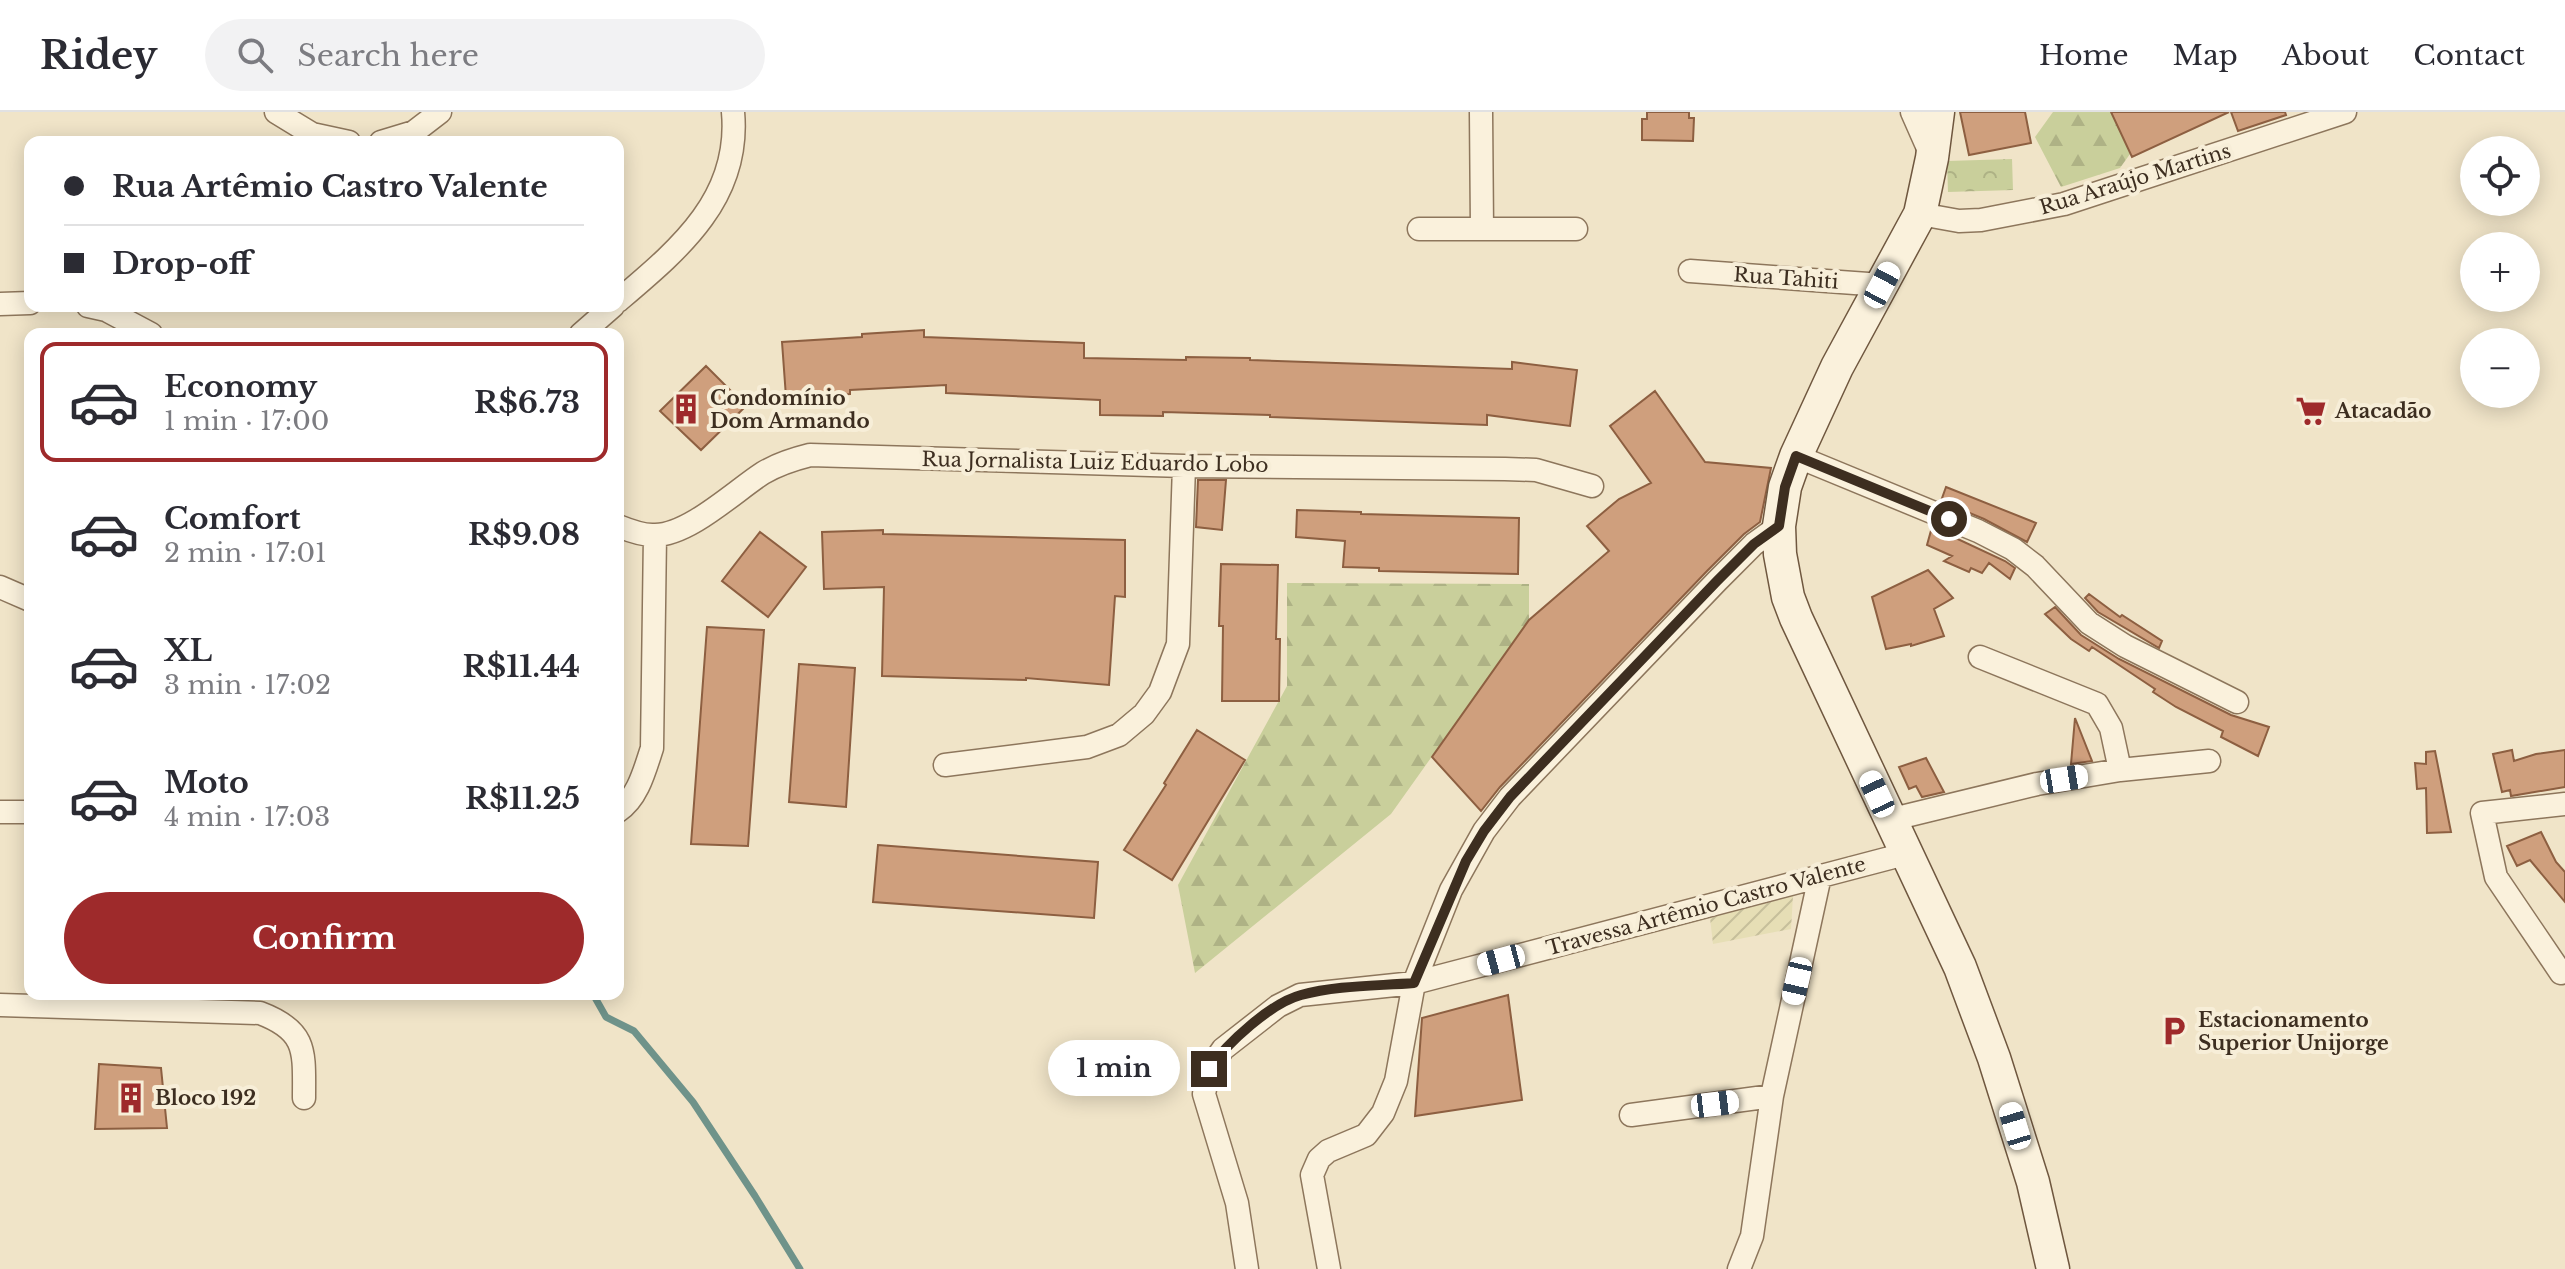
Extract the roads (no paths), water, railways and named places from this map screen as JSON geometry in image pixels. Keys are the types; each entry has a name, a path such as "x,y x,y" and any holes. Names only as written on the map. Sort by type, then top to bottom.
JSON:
{"main road":[{"path":"1938,112 1920,214 1837,367 1785,487 1779,526 1784,577 1796,618 1960,967 1994,1058 2033,1182 2053,1269"}],"street":[{"path":"276,112 312,134 321,136"},
{"path":"401,136 414,132 440,112"},
{"path":"624,296 669,258 712,204 729,169 735,137 733,112"},
{"path":"1481,112 1482,229"},
{"path":"1912,112 1932,158"},
{"name":"Rua Araújo Martins","path":"1920,214 1959,221 1981,220 2064,204 2345,112"},
{"path":"1419,229 1576,229"},
{"name":"Rua Tahiti","path":"1690,271 1882,285"},
{"path":"0,304 24,303"},
{"path":"110,312 140,328"},
{"path":"588,328 606,312"},
{"name":"Rua Jornalista Luiz Eduardo Lobo","path":"655,535 684,527 767,471 810,455 1184,466 1536,470 1592,486"},
{"path":"1796,456 1978,531 2013,549 2035,566 2096,628 2125,646 2237,702"},
{"path":"945,765 1087,747 1119,735 1144,714 1160,692 1178,644 1184,466"},
{"path":"1329,1269 1312,1175 1319,1159 1328,1151 1366,1135 1383,1113 1396,1081 1414,983 1466,861 1484,831 1510,797 1717,581 1754,544 1779,526"},
{"path":"624,527 655,535 652,748 642,779 624,807"},
{"path":"0,587 24,597"},
{"path":"1980,657 2097,704 2111,728 2120,770"},
{"path":"1889,820 2037,784 2120,770 2209,761"},
{"path":"2561,973 2496,877 2482,813 2565,804"},
{"path":"0,812 24,812"},
{"name":"Travessa Artêmio Castro Valente","path":"1247,1269 1237,1203 1204,1094 1209,1069 1223,1049 1278,1006 1300,995 1414,983 1905,854"},
{"path":"1739,1269 1752,1236 1772,1096 1820,876"},
{"path":"0,1005 260,1013 283,1022 295,1034 304,1056 304,1098"},
{"path":"1631,1115 1772,1096"}],"waterway":[{"path":"596,1000 606,1017 634,1031 693,1102 800,1269"}],"place":[{"name":"Condomínio Dom Armando","path":"686,409"},
{"name":"Atacadão","path":"2311,411"},
{"name":"Estacionamento Superior Unijorge","path":"2174,1031"},
{"name":"Bloco 192","path":"131,1098"}]}
